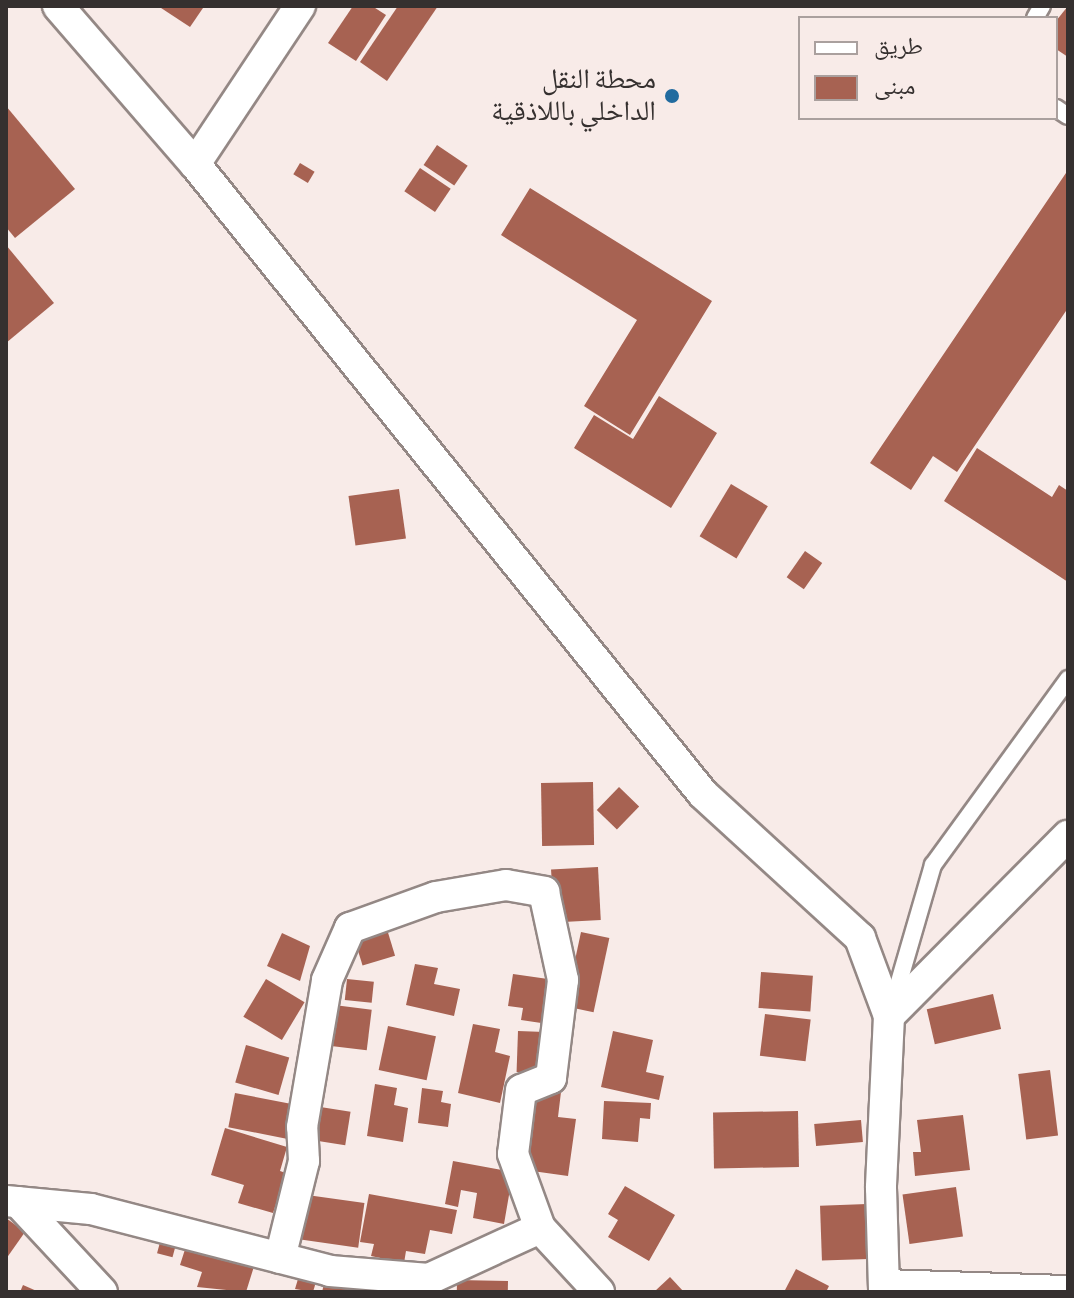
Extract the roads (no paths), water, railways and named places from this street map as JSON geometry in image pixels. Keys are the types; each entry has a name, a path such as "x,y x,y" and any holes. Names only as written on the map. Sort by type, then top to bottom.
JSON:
{"street":[{"path":"58,6 195,164 703,794 860,938 889,1016 881,1188 884,1288 1068,1291"},
{"path":"195,164 300,6"},
{"path":"889,1016 1068,836"},
{"path":"280,1258 304,1161 302,1127 327,980 350,928 436,897 506,885 544,892 563,980 551,1078 521,1090 513,1154 540,1228 599,1292"},
{"path":"12,1202 91,1209 330,1271 429,1279 540,1228"},
{"path":"12,1202 102,1292"}],"lane":[{"path":"889,1016 933,865 1068,679"}],"place":[{"name":"محطة النقل الداخلي باللاذقية","path":"672,96"}]}
